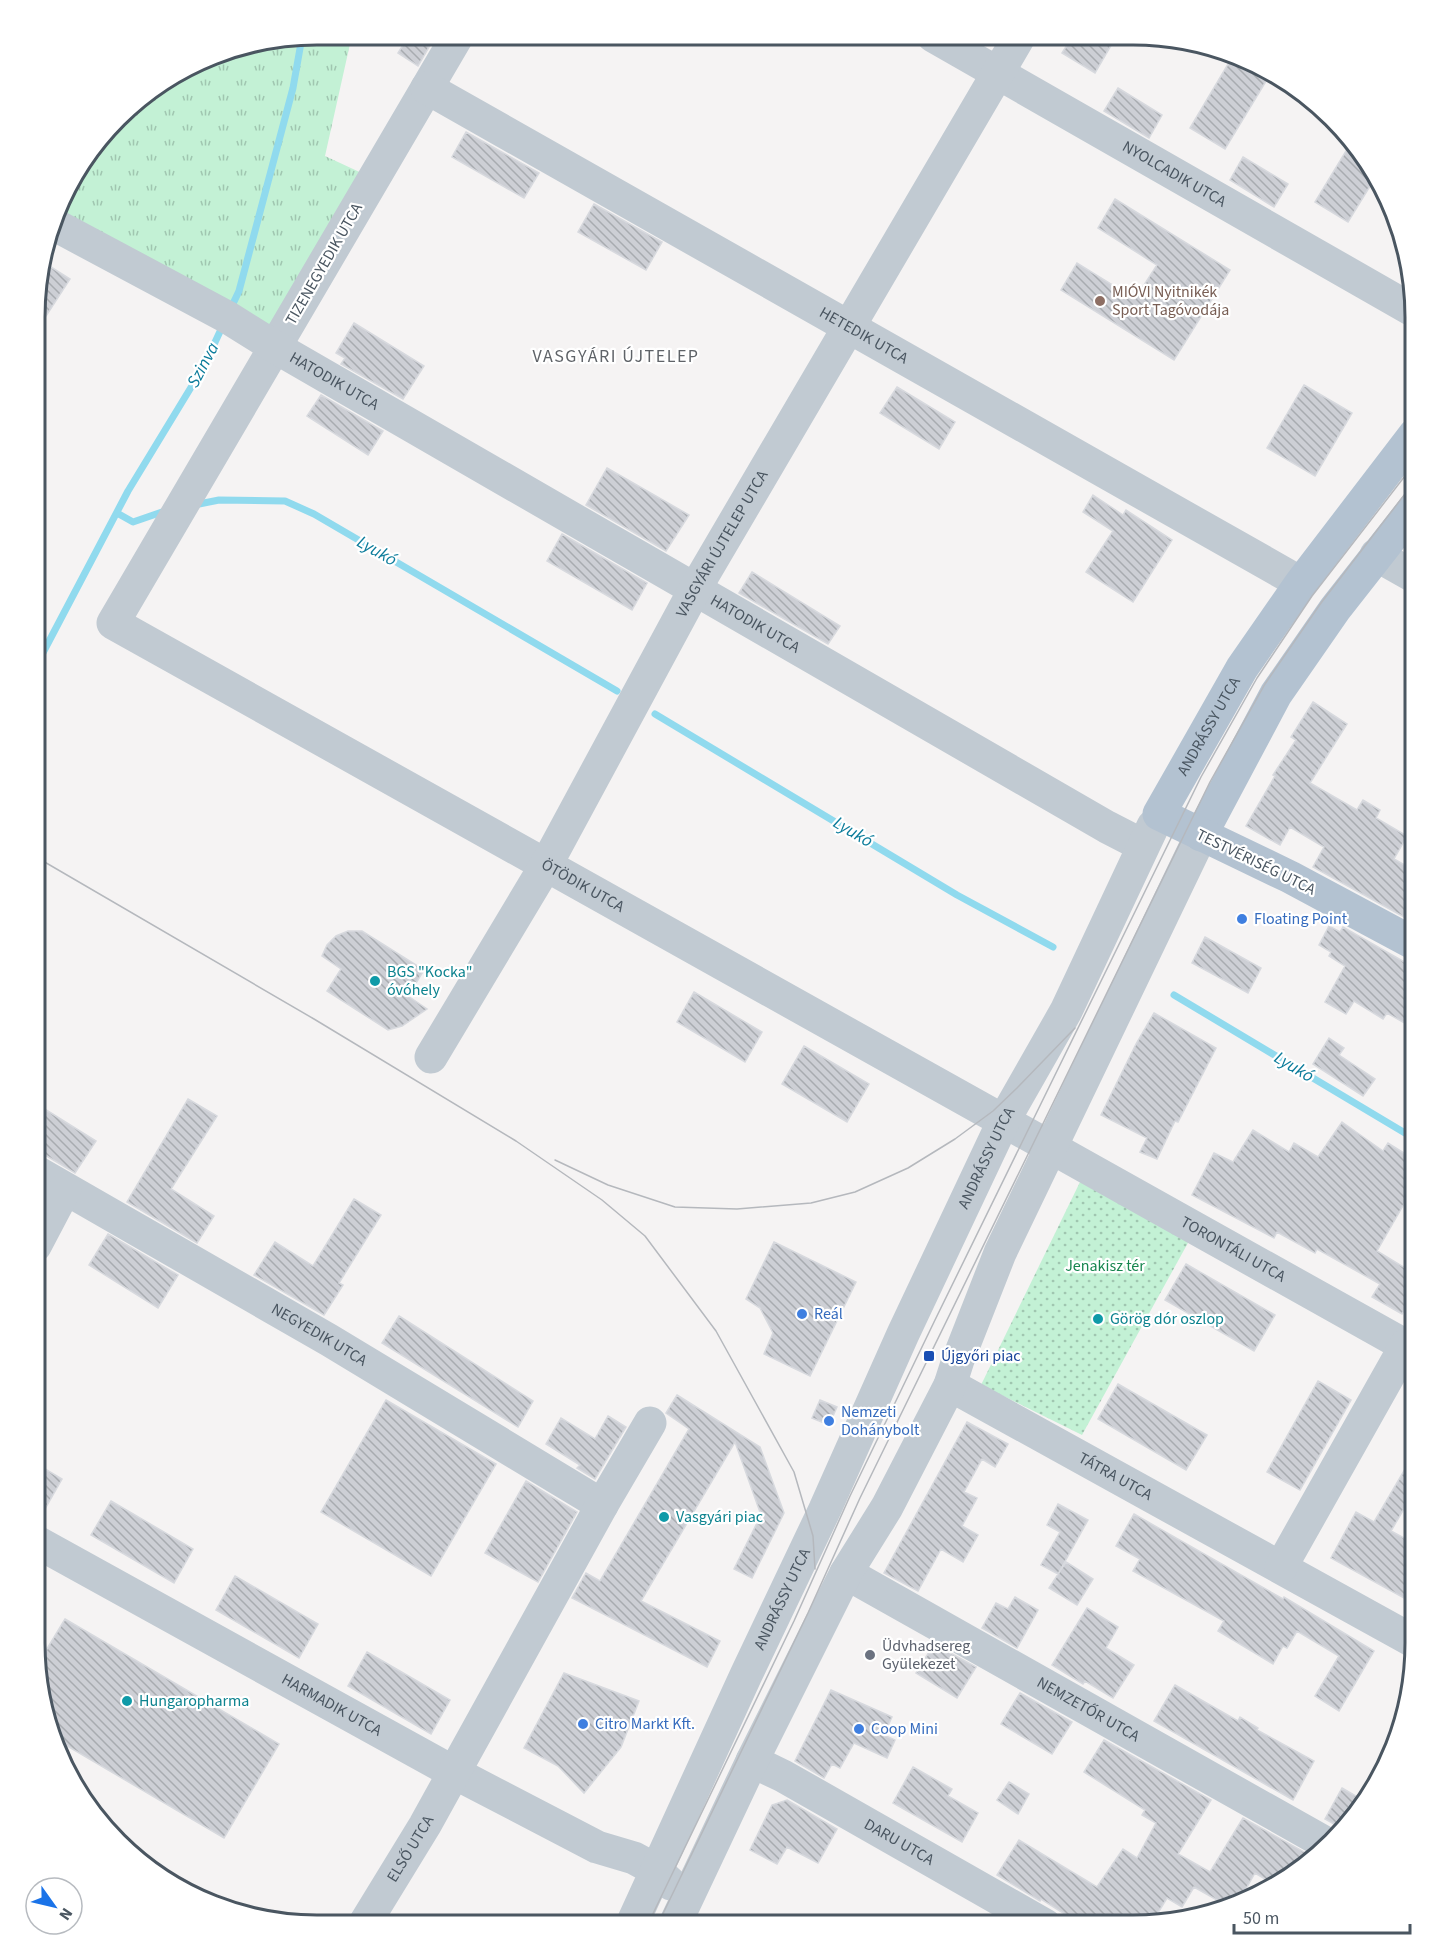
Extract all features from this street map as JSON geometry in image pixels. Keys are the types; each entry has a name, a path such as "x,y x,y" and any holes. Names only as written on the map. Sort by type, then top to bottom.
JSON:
{"main road":[{"name":"ANDRÁSSY UTCA","path":"1159,813 1242,668 1301,583 1405,447"},
{"path":"1201,834 1276,694 1335,609 1405,519"},
{"name":"TESTVÉRISÉG UTCA","path":"1159,813 1290,877 1405,939"}],"street":[{"name":"TIZENEGYEDIK UTCA","path":"113,623 452,45"},
{"name":"NYOLCADIK UTCA","path":"949,45 1404,305"},
{"name":"VASGYÁRI ÚJTELEP UTCA","path":"431,1057 546,865 695,590 1014,45"},
{"name":"HETEDIK UTCA","path":"427,88 1301,583"},
{"name":"HATODIK UTCA","path":"60,227 227,317 275,347 1096,822 1142,845"},
{"path":"1376,555 1405,572"},
{"name":"ÖTÖDIK UTCA","path":"113,623 1051,1147"},
{"name":"ANDRÁSSY UTCA","path":"634,1915 645,1864 670,1840 1004,1120 1066,1011 1159,813"},
{"path":"678,1915 846,1573 887,1508 950,1385 1000,1253 1201,834"},
{"name":"TORONTÁLI UTCA","path":"1051,1147 1405,1345"},
{"name":"NEGYEDIK UTCA","path":"45,1177 329,1340 602,1505"},
{"path":"45,1227 65,1188"},
{"path":"1281,1567 1405,1356"},
{"name":"TÁTRA UTCA","path":"950,1385 1405,1636"},
{"name":"ELSŐ UTCA","path":"370,1915 425,1825 602,1505 650,1423"},
{"name":"HARMADIK UTCA","path":"45,1547 453,1772 597,1846 645,1864"},
{"name":"NEMZETŐR UTCA","path":"846,1573 1320,1840"},
{"name":"DARU UTCA","path":"752,1761 783,1776 1027,1915"},
{"path":"645,1864 669,1881 675,1891 677,1915"}],"green space":[{"path":"350,45 325,156 366,175 277,331 66,213 81,181 112,138 151,101 181,81 230,59 264,50 281,47"},
{"name":"Jenakisz tér","path":"1080,1182 1189,1241 1082,1435 981,1385"}],"building":[{"path":"403,45 430,45 418,66 398,53"},
{"path":"1067,45 1111,45 1095,73 1062,53"},
{"path":"1229,63 1267,80 1225,149 1190,128"},
{"path":"1118,88 1162,115 1149,138 1104,111"},
{"path":"466,132 539,173 524,198 452,157"},
{"path":"1347,149 1371,185 1348,222 1315,202"},
{"path":"1243,157 1288,184 1274,207 1230,180"},
{"path":"1115,199 1230,270 1174,360 1061,290 1077,263 1135,299 1157,265 1098,228"},
{"path":"594,204 662,242 646,270 578,232"},
{"path":"50,266 70,279 45,318"},
{"path":"354,323 424,366 403,399 341,364 345,358 336,353"},
{"path":"1304,385 1352,413 1315,476 1267,448"},
{"path":"897,387 955,422 939,449 880,413"},
{"path":"321,395 383,431 368,455 307,416"},
{"path":"607,468 689,515 666,551 586,505"},
{"path":"1093,495 1123,515 1126,510 1172,540 1133,602 1086,572 1113,531 1083,512"},
{"path":"562,534 647,583 632,610 547,561"},
{"path":"752,572 840,626 828,644 739,593"},
{"path":"1313,702 1347,724 1310,783 1357,810 1363,800 1380,810 1376,818 1405,835 1405,840 1394,859 1405,865 1405,918 1313,867 1324,847 1290,827 1280,845 1246,826 1275,776 1273,775 1296,740 1291,737"},
{"path":"1329,926 1340,932 1343,927 1405,962 1405,1023 1387,1013 1383,1019 1354,1001 1346,1014 1325,1002 1345,966 1329,956 1331,952 1319,945"},
{"name":"BGS \"Kocka\" óvóhely","path":"348,931 362,931 424,970 408,996 427,1009 402,1026 388,1030 327,991 341,969 322,956 327,945 336,936"},
{"path":"1205,937 1261,968 1248,993 1192,963"},
{"path":"694,992 762,1032 745,1062 677,1022"},
{"path":"1154,1013 1216,1048 1178,1122 1175,1121 1157,1159 1140,1152 1147,1138 1101,1115"},
{"path":"1329,1038 1344,1048 1339,1055 1375,1079 1363,1096 1313,1064"},
{"path":"804,1046 869,1084 847,1122 782,1084"},
{"path":"188,1099 217,1116 171,1189 214,1216 197,1243 127,1202"},
{"path":"45,1109 96,1141 75,1173 45,1155"},
{"path":"1342,1122 1383,1151 1388,1143 1405,1154 1405,1202 1377,1251 1405,1268 1405,1309 1402,1314 1372,1297 1380,1284 1317,1249 1315,1253 1277,1232 1274,1238 1192,1195 1214,1153 1233,1162 1253,1130 1289,1152 1294,1143 1318,1157"},
{"path":"354,1199 381,1215 339,1283 343,1285 324,1315 254,1275 275,1242 313,1266"},
{"path":"108,1234 178,1275 158,1308 89,1265"},
{"name":"Reál","path":"774,1242 856,1282 810,1376 764,1354 773,1333 760,1308 746,1299"},
{"path":"1186,1264 1275,1315 1254,1351 1165,1300"},
{"path":"399,1316 533,1401 518,1427 382,1343"},
{"path":"1318,1381 1351,1400 1300,1490 1267,1472"},
{"path":"1118,1384 1207,1435 1186,1470 1098,1419"},
{"path":"677,1395 760,1447 784,1513 752,1578 734,1569 761,1515 735,1442 641,1601 720,1641 707,1667 572,1598 586,1573 600,1581 689,1429 666,1413"},
{"path":"386,1400 496,1464 431,1576 321,1512"},
{"path":"820,1400 837,1407 829,1425 812,1418"},
{"path":"608,1416 626,1427 595,1479 577,1468 580,1465 546,1444 561,1418 595,1439"},
{"path":"967,1422 1008,1444 995,1467 982,1459 964,1492 977,1498 962,1526 978,1535 963,1562 941,1549 918,1591 884,1573"},
{"path":"45,1469 62,1479 45,1509"},
{"path":"1405,1469 1405,1507 1391,1531 1405,1539 1405,1599 1331,1558 1356,1512 1374,1522"},
{"path":"526,1481 577,1512 538,1582 485,1553"},
{"path":"111,1501 193,1549 174,1583 91,1535"},
{"path":"1058,1504 1088,1520 1058,1574 1041,1565 1060,1532 1047,1525"},
{"path":"1134,1514 1283,1599 1284,1597 1374,1651 1339,1711 1315,1696 1339,1656 1297,1631 1287,1648 1283,1646 1273,1664 1218,1631 1224,1621 1133,1571 1140,1559 1116,1546"},
{"path":"1066,1562 1093,1579 1077,1605 1049,1588"},
{"path":"235,1576 318,1624 299,1658 216,1610"},
{"path":"1015,1597 1038,1610 1017,1648 982,1628 996,1603 1008,1609"},
{"path":"1087,1608 1118,1627 1106,1648 1134,1665 1113,1698 1085,1681 1083,1684 1052,1665"},
{"name":"Hungaropharma","path":"65,1619 279,1744 224,1838 65,1745 50,1696 45,1651"},
{"path":"934,1644 976,1667 957,1698 916,1673"},
{"path":"367,1652 450,1700 431,1734 348,1686"},
{"name":"Citro Markt Kft.","path":"564,1673 639,1701 621,1747 584,1793 558,1766 524,1748"},
{"path":"1175,1685 1238,1721 1240,1717 1258,1728 1257,1730 1314,1761 1293,1800 1154,1721"},
{"path":"831,1690 892,1717 884,1735 895,1740 887,1758 854,1743 840,1768 832,1764 824,1778 795,1761"},
{"path":"1020,1693 1072,1722 1052,1754 1001,1724"},
{"path":"1104,1740 1211,1800 1178,1854 1210,1872 1243,1818 1306,1853 1267,1880 1255,1873 1245,1890 1219,1901 1194,1887 1182,1907 1167,1898 1157,1914 1066,1915 997,1875 1019,1840 1097,1887 1123,1849 1137,1858 1156,1823 1142,1815 1145,1810 1084,1772"},
{"path":"913,1767 952,1789 948,1796 978,1813 962,1842 893,1803"},
{"path":"1009,1782 1029,1794 1018,1814 997,1800"},
{"path":"1342,1788 1357,1797 1335,1825 1325,1819"},
{"path":"787,1800 837,1829 818,1863 787,1847 777,1864 750,1850 772,1805"}],"waterway":[{"name":"Szinva","path":"230,310 239,291 293,88 300,46"},
{"name":"Szinva","path":"45,649 128,491 204,366 223,325"},
{"name":"Lyukó","path":"194,505 219,500 285,501 314,514 617,691"},
{"name":"Lyukó","path":"117,513 133,522 165,511"},
{"name":"Lyukó","path":"655,714 957,895 1053,947"},
{"name":"Lyukó","path":"1174,995 1405,1133"}],"tram line":[{"path":"652,1915 794,1621 850,1496 1201,777 1257,678 1312,596 1405,476"},
{"path":"662,1915 808,1613 860,1498 1210,782 1265,684 1321,603 1405,494"},
{"path":"45,862 314,1019 516,1141 602,1200 645,1236 716,1331 794,1472 813,1536 815,1569"},
{"path":"555,1160 608,1185 675,1207 737,1209 811,1203 855,1192 908,1168 955,1139 993,1111 1075,1028"}],"place":[{"name":"MIÓVI Nyitnikék Sport Tagóvodája","path":"1100,301"},
{"name":"Floating Point","path":"1242,919"},
{"name":"BGS \"Kocka\" óvóhely","path":"375,981"},
{"name":"Reál","path":"802,1314"},
{"name":"Görög dór oszlop","path":"1098,1319"},
{"name":"Újgyőri piac","path":"929,1356"},
{"name":"Nemzeti Dohánybolt","path":"829,1421"},
{"name":"Vasgyári piac","path":"664,1517"},
{"name":"Üdvhadsereg Gyülekezet","path":"870,1655"},
{"name":"Hungaropharma","path":"127,1701"},
{"name":"Citro Markt Kft.","path":"583,1724"},
{"name":"Coop Mini","path":"859,1729"}],"district":[{"name":"VASGYÁRI ÚJTELEP","path":"616,356"}]}
